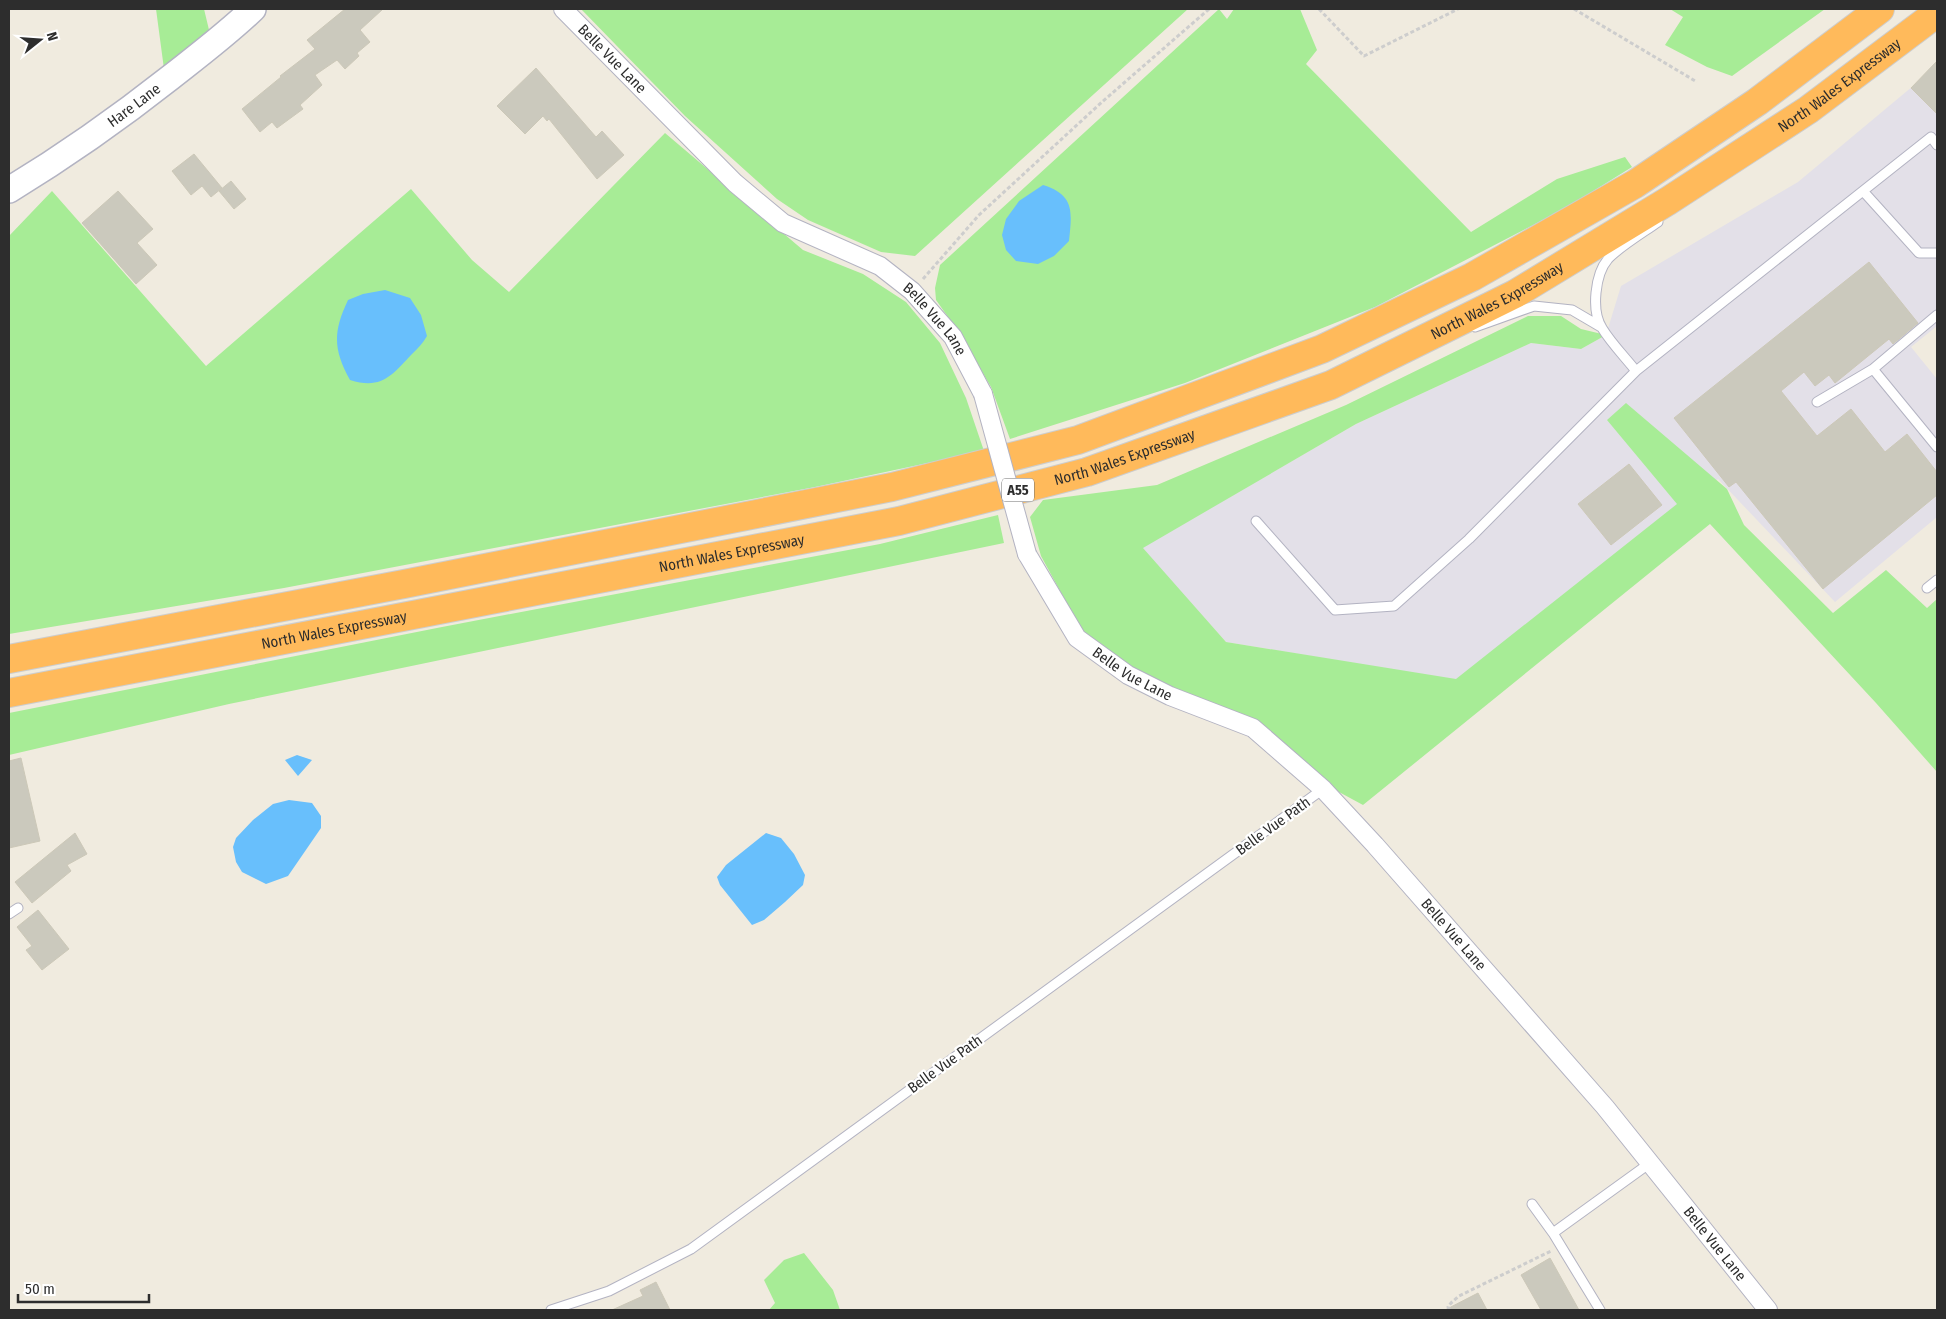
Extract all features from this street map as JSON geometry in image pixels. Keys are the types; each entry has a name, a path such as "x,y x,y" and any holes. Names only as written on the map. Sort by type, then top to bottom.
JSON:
{"highway":[{"name":"North Wales Expressway","path":"9,659 404,584 892,487 1078,440 1322,349 1472,277 1635,184 1757,102 1880,9"},
{"name":"North Wales Expressway","path":"9,693 899,521 1087,472 1331,385 1515,294 1668,201 1808,110 1932,17"}],"street":[{"name":"Hare Lane","path":"9,190 125,113 231,30 252,9"},
{"name":"Belle Vue Lane","path":"563,9 735,183 783,222 880,266 912,290 953,337 983,394 1027,554 1077,638 1128,675 1170,696 1253,728 1323,789 1375,845 1586,1085 1768,1310"}],"lane":[{"path":"1688,199 1808,110"},
{"path":"1256,521 1335,610 1394,606 1468,539 1636,370 1931,137 1937,145"},
{"path":"1863,191 1919,253 1937,253"},
{"path":"1601,327 1597,313 1596,298 1598,276 1608,259 1664,217"},
{"path":"1362,368 1534,306 1572,310 1601,327 1636,370"},
{"path":"1817,402 1873,369 1937,315"},
{"path":"1873,369 1937,447"},
{"path":"1927,588 1937,580"},
{"name":"Belle Vue Path","path":"551,1310 609,1291 691,1249 1323,789"},
{"path":"9,914 18,908"},
{"path":"1553,1233 1650,1163"},
{"path":"1532,1204 1553,1233 1600,1310"}],"path":[{"path":"912,290 979,215 1102,102 1209,9"},
{"path":"1319,9 1364,56 1458,9"},
{"path":"1574,9 1697,82"},
{"path":"1450,1310 1448,1307 1450,1303 1459,1296 1561,1246"}],"shaded area":[{"path":"1937,66 1937,326 1911,347 1937,379 1937,517 1835,602 1718,479 1456,680 1226,642 1142,548 1356,424 1531,343 1581,349 1606,335 1621,286 1798,182"}],"green space":[{"path":"156,9 204,9 210,34 164,69"},
{"path":"581,9 1188,9 915,256 881,252 808,220 777,199 685,116"},
{"path":"1219,9 1227,19 1234,9 1300,9 1317,50 1306,64 1471,232 1557,179 1625,157 1632,167 1566,208 1375,307 1185,383 1010,439 991,387 958,331 936,300 935,288 940,265"},
{"path":"1670,9 1825,9 1732,76 1707,67 1665,45 1683,17"},
{"path":"665,133 803,250 863,274 906,302 940,343 966,398 984,451 815,487 284,588 9,634 9,236 52,191 206,366 411,189 472,260 509,292"},
{"path":"1528,316 1561,316 1581,329 1606,335 1581,349 1531,343 1356,424 1143,548 1226,642 1456,679 1677,504 1607,420 1626,403 1727,489 1744,525 1833,613 1886,570 1927,608 1937,599 1937,772 1876,703 1710,524 1363,805 1326,785 1254,722 1187,697 1130,669 1083,633 1041,556 1030,517 1043,500 1157,485 1346,405"},
{"path":"998,515 1004,543 229,704 9,755 9,713 442,627 880,544"},
{"path":"804,1253 833,1290 840,1310 769,1310 775,1303 764,1280 784,1260"}],"water":[{"path":"1043,185 1053,189 1066,199 1071,213 1069,241 1054,256 1038,264 1016,261 1006,250 1002,235 1006,219 1019,201"},
{"path":"385,290 410,298 421,315 427,336 386,379 370,383 350,380 338,350 338,331 343,311 348,300 363,294"},
{"path":"297,755 312,760 298,776 285,760"},
{"path":"289,800 312,803 321,816 321,828 288,876 266,884 242,872 236,862 233,847 236,838 253,820 273,804"},
{"path":"766,833 781,838 794,854 805,875 803,885 785,902 764,920 752,925 720,885 717,877 726,865"}],"building":[{"path":"345,9 383,9 360,30 370,42 357,53 359,56 345,69 337,60 315,75 322,85 300,105 303,109 277,128 272,122 260,132 242,109 315,49 307,40"},
{"path":"1937,61 1937,114 1911,88"},
{"path":"536,68 596,137 602,131 624,155 597,179 549,119 547,121 543,116 525,134 497,106"},
{"path":"194,154 222,188 211,197 202,186 191,195 172,171"},
{"path":"231,181 246,199 234,209 219,191"},
{"path":"118,191 153,229 137,243 157,265 136,284 82,223"},
{"path":"1869,262 1918,323 1893,344 1889,339 1835,383 1829,375 1815,386 1804,372 1781,391 1817,436 1851,409 1885,452 1907,434 1937,472 1937,495 1823,589 1736,482 1729,487 1674,418"},
{"path":"1629,464 1662,505 1611,545 1578,504"},
{"path":"21,758 40,841 9,848 9,761"},
{"path":"75,833 87,854 67,865 71,871 32,903 15,882"},
{"path":"38,910 69,949 42,970 26,950 32,946 17,927"},
{"path":"1550,1258 1579,1310 1541,1310 1521,1275"},
{"path":"656,1282 670,1310 612,1310 643,1296 640,1290"},
{"path":"1478,1293 1487,1310 1445,1310"}]}
